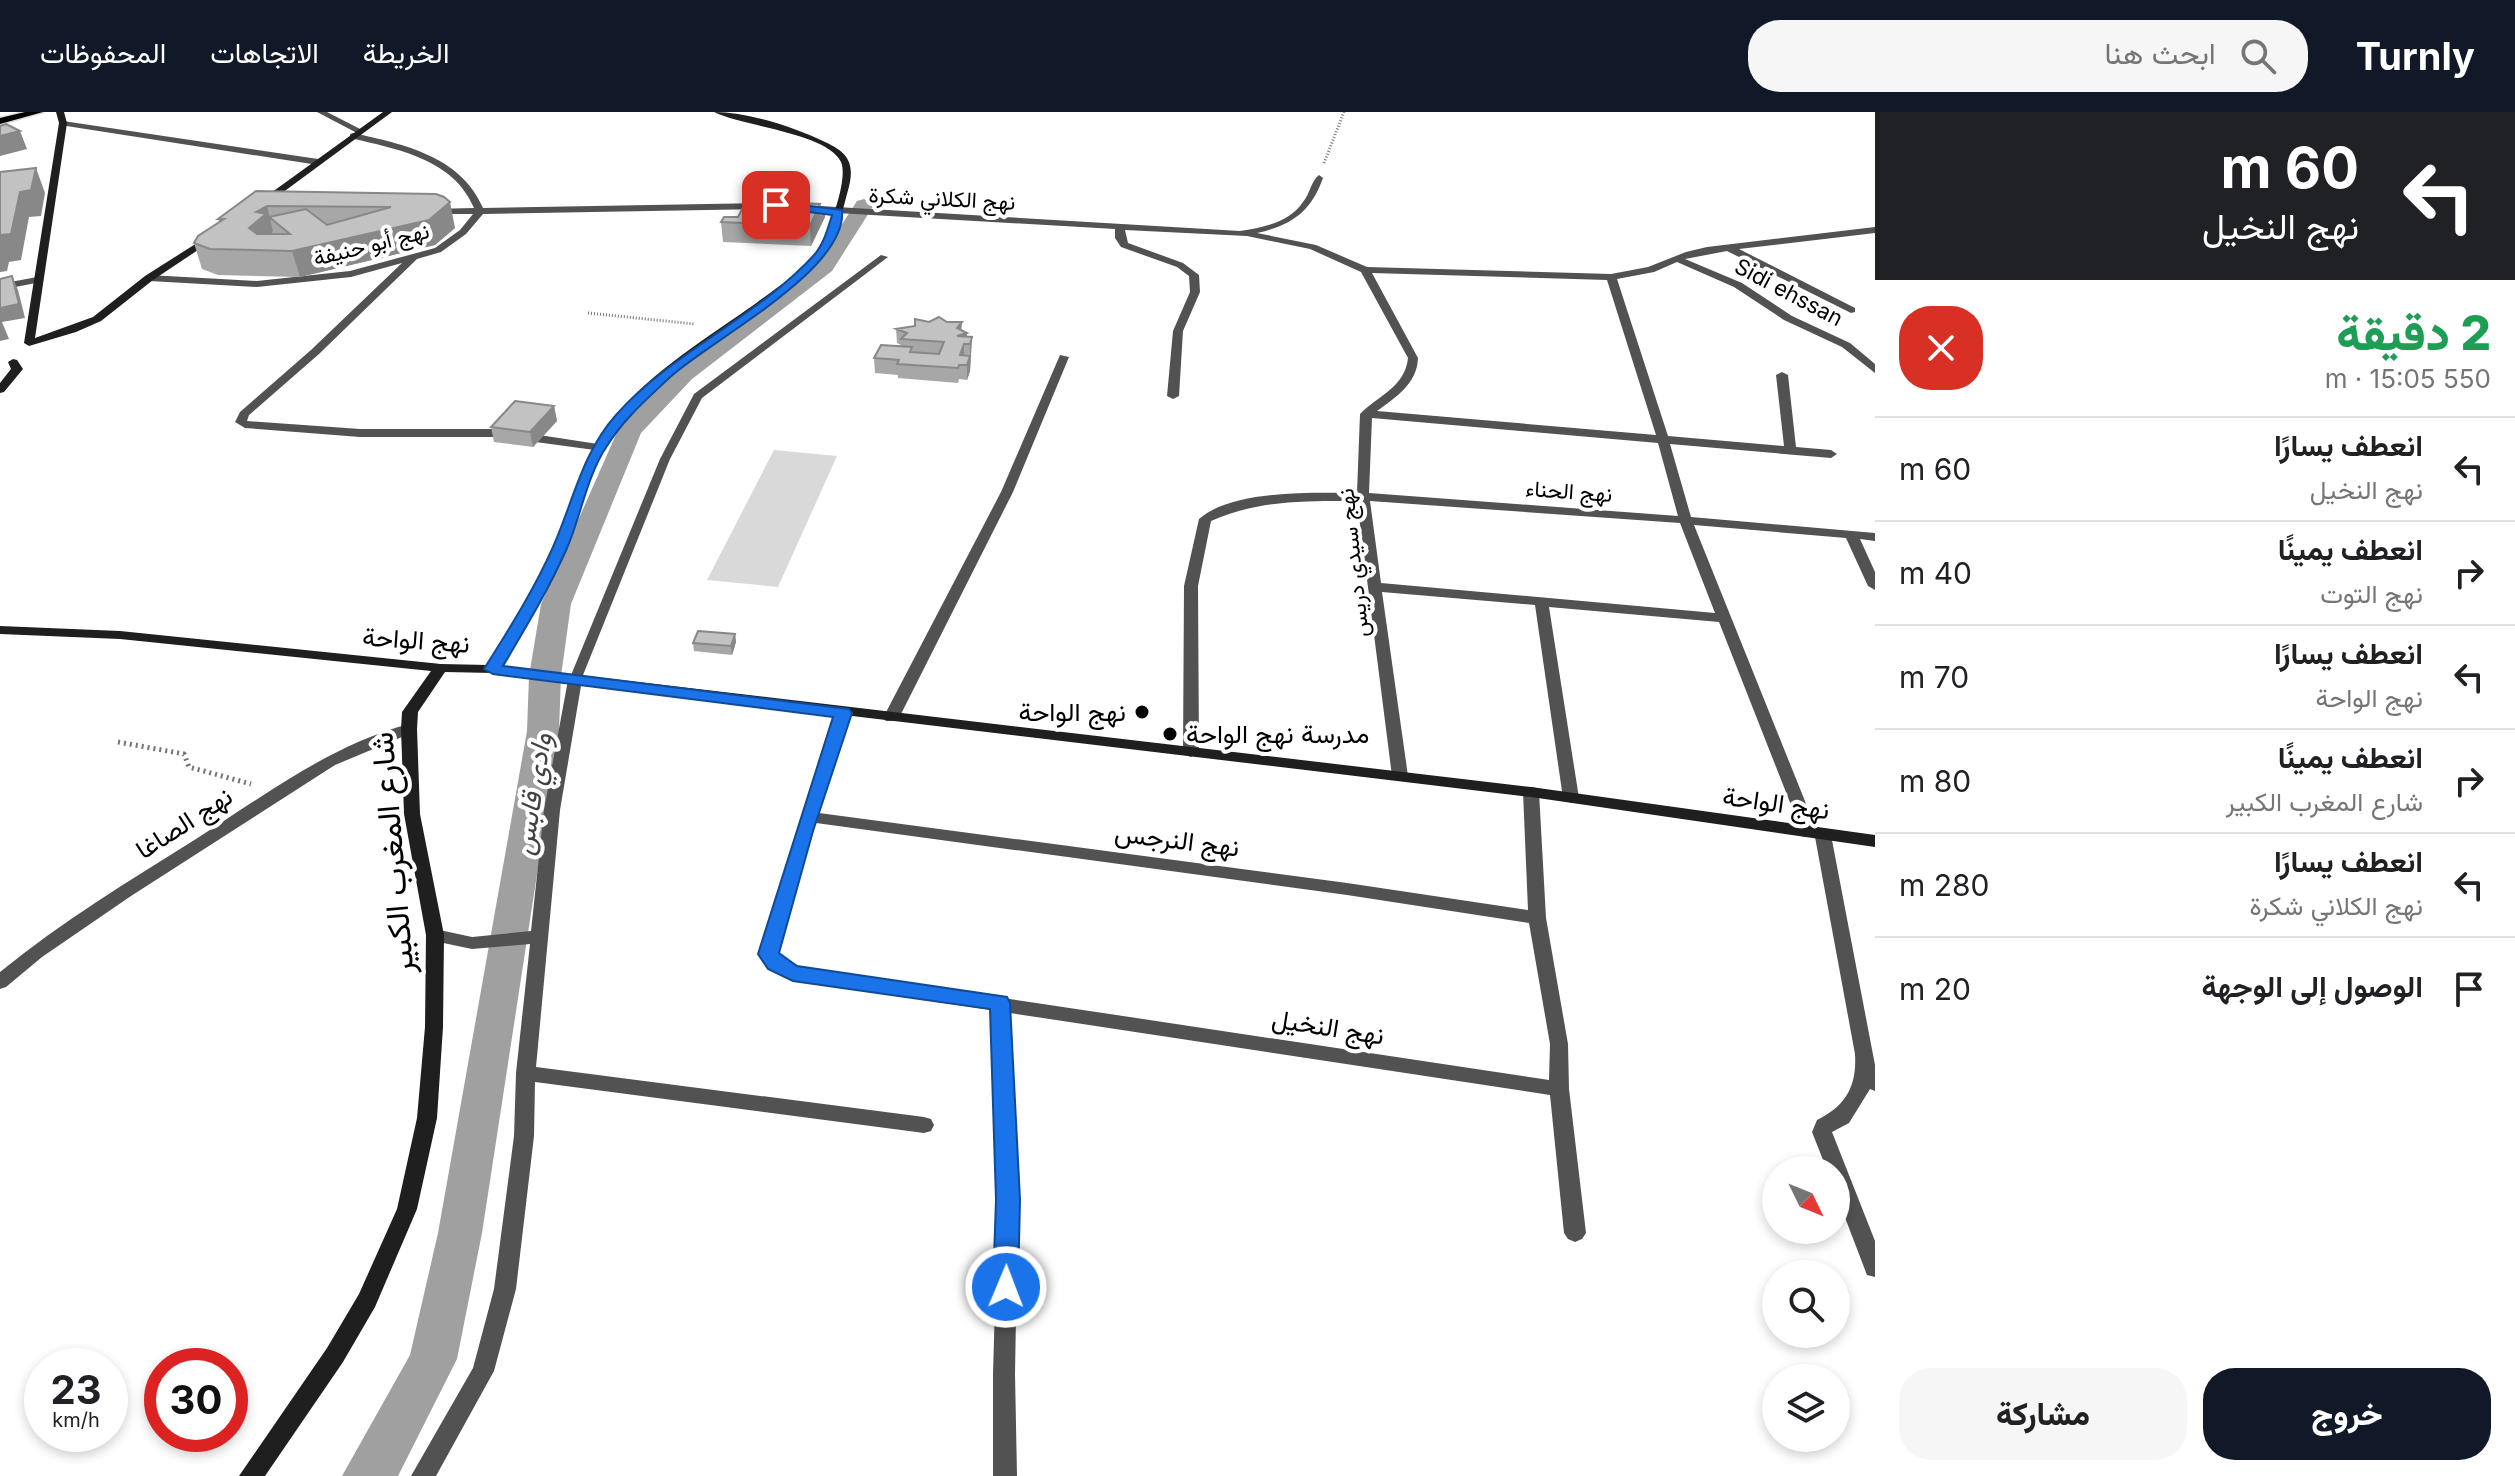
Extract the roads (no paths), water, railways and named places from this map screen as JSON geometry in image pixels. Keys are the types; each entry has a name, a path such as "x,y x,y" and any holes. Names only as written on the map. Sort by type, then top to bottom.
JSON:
{"main road":[{"path":"0,121 38,112"}],"street":[{"path":"0,367 13,362 29,343 63,123 60,112"},
{"path":"321,112 357,134 439,162 478,201 480,212"},
{"path":"265,212 250,212 388,112"},
{"path":"493,669 532,605 560,546 598,448 620,418 667,373 797,278 820,254 831,235 848,176 845,161 836,150 799,133 718,112"},
{"path":"63,123 318,162"},
{"name":"نهج الكلاني شكرة","path":"791,207 1240,234 1281,224 1306,209 1319,178"},
{"path":"419,212 776,205"},
{"name":"نهج أبو حنيفة","path":"149,278 229,283 299,282 351,274 412,259 452,242 480,212"},
{"path":"1120,227 1124,245 1180,265 1194,275 1195,292 1178,331 1173,396"},
{"path":"29,343 97,319 149,278 225,229"},
{"name":"Sidi ehssan","path":"1365,270 1611,277 1650,270 1677,259 1729,248 1875,230"},
{"path":"1240,234 1313,247 1365,270 1413,358 1414,371 1407,382 1366,414"},
{"path":"1729,248 1851,310"},
{"path":"412,259 241,418 244,425 360,433 499,433 598,448"},
{"name":"Sidi ehssan","path":"1677,259 1738,285 1788,318 1846,345 1875,370"},
{"path":"1611,277 1685,519 1816,834 1870,1081 1842,1117 1824,1126 1822,1132 1875,1268"},
{"path":"0,287 37,280"},
{"path":"891,718 1007,492 1064,357"},
{"path":"0,390 17,369 13,362"},
{"path":"1782,375 1790,449"},
{"path":"1366,414 1831,454"},
{"name":"نهج سيدي دريس","path":"1366,414 1363,496 1400,776"},
{"name":"نهج الحناء","path":"1191,752 1191,586 1202,526 1214,512 1260,502 1363,496 1685,519 1875,537"},
{"path":"1851,535 1875,586"},
{"path":"1375,587 1724,618"},
{"path":"1541,602 1571,798"},
{"name":"نهج الواحة","path":"0,630 120,635 441,668 493,669 843,713 1531,792 1875,841"},
{"name":"شارع المغرب الكبير","path":"251,1476 335,1355 367,1300 407,1209 427,1118 434,1027 435,935 412,814 410,712 441,668"},
{"path":"423,1476 483,1371 505,1289 524,1136 526,1073 552,810 575,680"},
{"path":"811,817 843,713"},
{"name":"نهج الصاغا","path":"0,982 36,952 329,761 409,729"},
{"path":"1531,792 1537,918 1559,1044 1559,1089 1575,1233"},
{"name":"نهج النرجس","path":"811,817 1347,889 1537,918"},
{"name":"نهج النخيل","path":"811,817 804,831 768,954 775,963 793,973 1559,1089"},
{"path":"435,935 472,943 540,937"},
{"path":"1000,1003 1008,1200 1005,1476"},
{"path":"526,1073 924,1125"}],"lane":[{"path":"575,680 665,459 698,396 884,257"}],"waterway":[{"name":"وادي قابس","path":"367,1476 387,1449 433,1359 460,1233 543,731 545,676 556,604 630,430 684,374 825,267 864,205"}],"place":[{"name":"نهج الواحة","path":"1142,712"},
{"name":"مدرسة نهج الواحة","path":"1170,734"}]}
